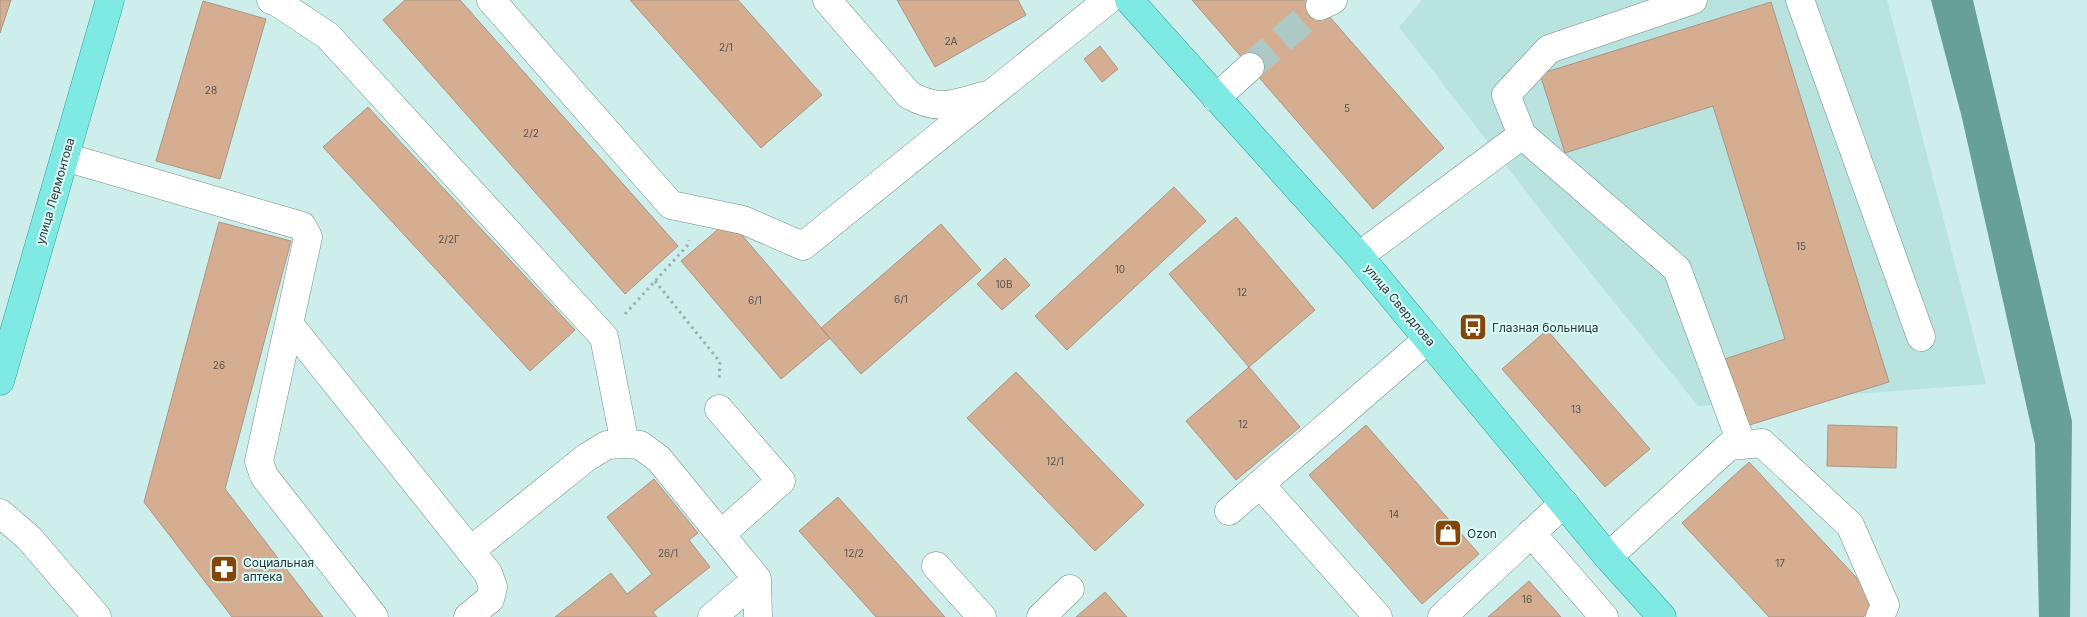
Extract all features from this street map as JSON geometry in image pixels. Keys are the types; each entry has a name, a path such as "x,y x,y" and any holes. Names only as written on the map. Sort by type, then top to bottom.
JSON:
{"main road":[{"name":"улица Лермонтова","path":"0,381 110,0"},
{"name":"улица Свердлова","path":"1129,0 1359,256 1608,557 1662,617"}],"street":[{"path":"271,0 277,2 328,36 604,337 626,444"},
{"path":"491,0 670,205 743,220 803,246 1108,0"},
{"path":"827,0 909,95 924,103 944,106 992,94"},
{"path":"1693,0 1549,49 1506,95 1522,135 1677,269 1742,445"},
{"path":"1800,0 1921,337"},
{"path":"1216,98 1250,67"},
{"path":"1359,256 1522,135"},
{"path":"65,157 302,226 308,237 259,461 264,476 374,617"},
{"path":"289,324 488,573 493,588 490,599 468,617"},
{"path":"1230,511 1428,339"},
{"path":"719,409 780,481 721,534"},
{"path":"1608,557 1729,446 1762,443 1850,524 1885,606 1880,617"},
{"path":"470,551 586,457 607,445 640,445 659,459 757,579 758,617"},
{"path":"1260,484 1378,617"},
{"path":"1442,617 1564,502"},
{"path":"0,513 29,538 97,617"},
{"path":"1531,533 1604,617"},
{"path":"936,566 982,617"},
{"path":"712,617 757,579"},
{"path":"1041,617 1070,588"}],"path":[{"path":"604,337 687,246 699,211"},
{"path":"655,281 720,362 719,409"}],"shaded area":[{"path":"1422,0 1887,0 1986,384 1698,406 1552,225 1399,27"},
{"path":"1931,0 1973,0 2072,421 2070,617 2039,617 2035,444 1962,118"}],"building":[{"path":"0,0 11,0 0,33"},
{"path":"405,0 460,0 678,246 625,294 383,20"},
{"path":"630,0 738,0 822,95 761,148"},
{"path":"897,0 1018,0 1026,15 935,67"},
{"path":"1192,0 1315,0 1444,148 1373,209"},
{"path":"203,1 266,19 220,179 156,161"},
{"path":"1771,2 1889,382 1746,426 1725,359 1785,339 1713,106 1565,153 1540,74"},
{"path":"1100,46 1118,69 1102,82 1084,59"},
{"path":"368,107 575,330 530,371 323,147"},
{"path":"1174,187 1206,221 1067,350 1035,316"},
{"path":"1236,217 1315,310 1249,367 1169,274"},
{"path":"729,220 830,338 781,379 681,261"},
{"path":"219,222 291,241 225,489 323,617 232,617 144,502"},
{"path":"941,224 981,270 861,374 821,328"},
{"path":"1005,258 1030,285 1002,310 977,284"},
{"path":"1547,330 1650,449 1605,487 1502,369"},
{"path":"1249,367 1300,427 1236,480 1186,421"},
{"path":"1016,372 1144,505 1095,551 967,418"},
{"path":"1366,425 1479,554 1422,604 1309,475"},
{"path":"1828,425 1897,427 1896,468 1827,466"},
{"path":"1749,462 1879,602 1863,617 1769,617 1682,523"},
{"path":"654,479 698,533 689,540 710,567 653,612 657,617 555,617 611,573 627,594 652,574 607,517"},
{"path":"838,497 945,617 876,617 799,531"},
{"path":"1529,581 1561,617 1488,617"},
{"path":"1105,592 1127,617 1076,617"}],"tunnel":[{"path":"1250,67 1320,6"}],"place":[{"name":"Глазная больница","path":"1473,327"},
{"name":"Ozon","path":"1448,533"},
{"name":"Социальная аптека","path":"224,569"}]}
